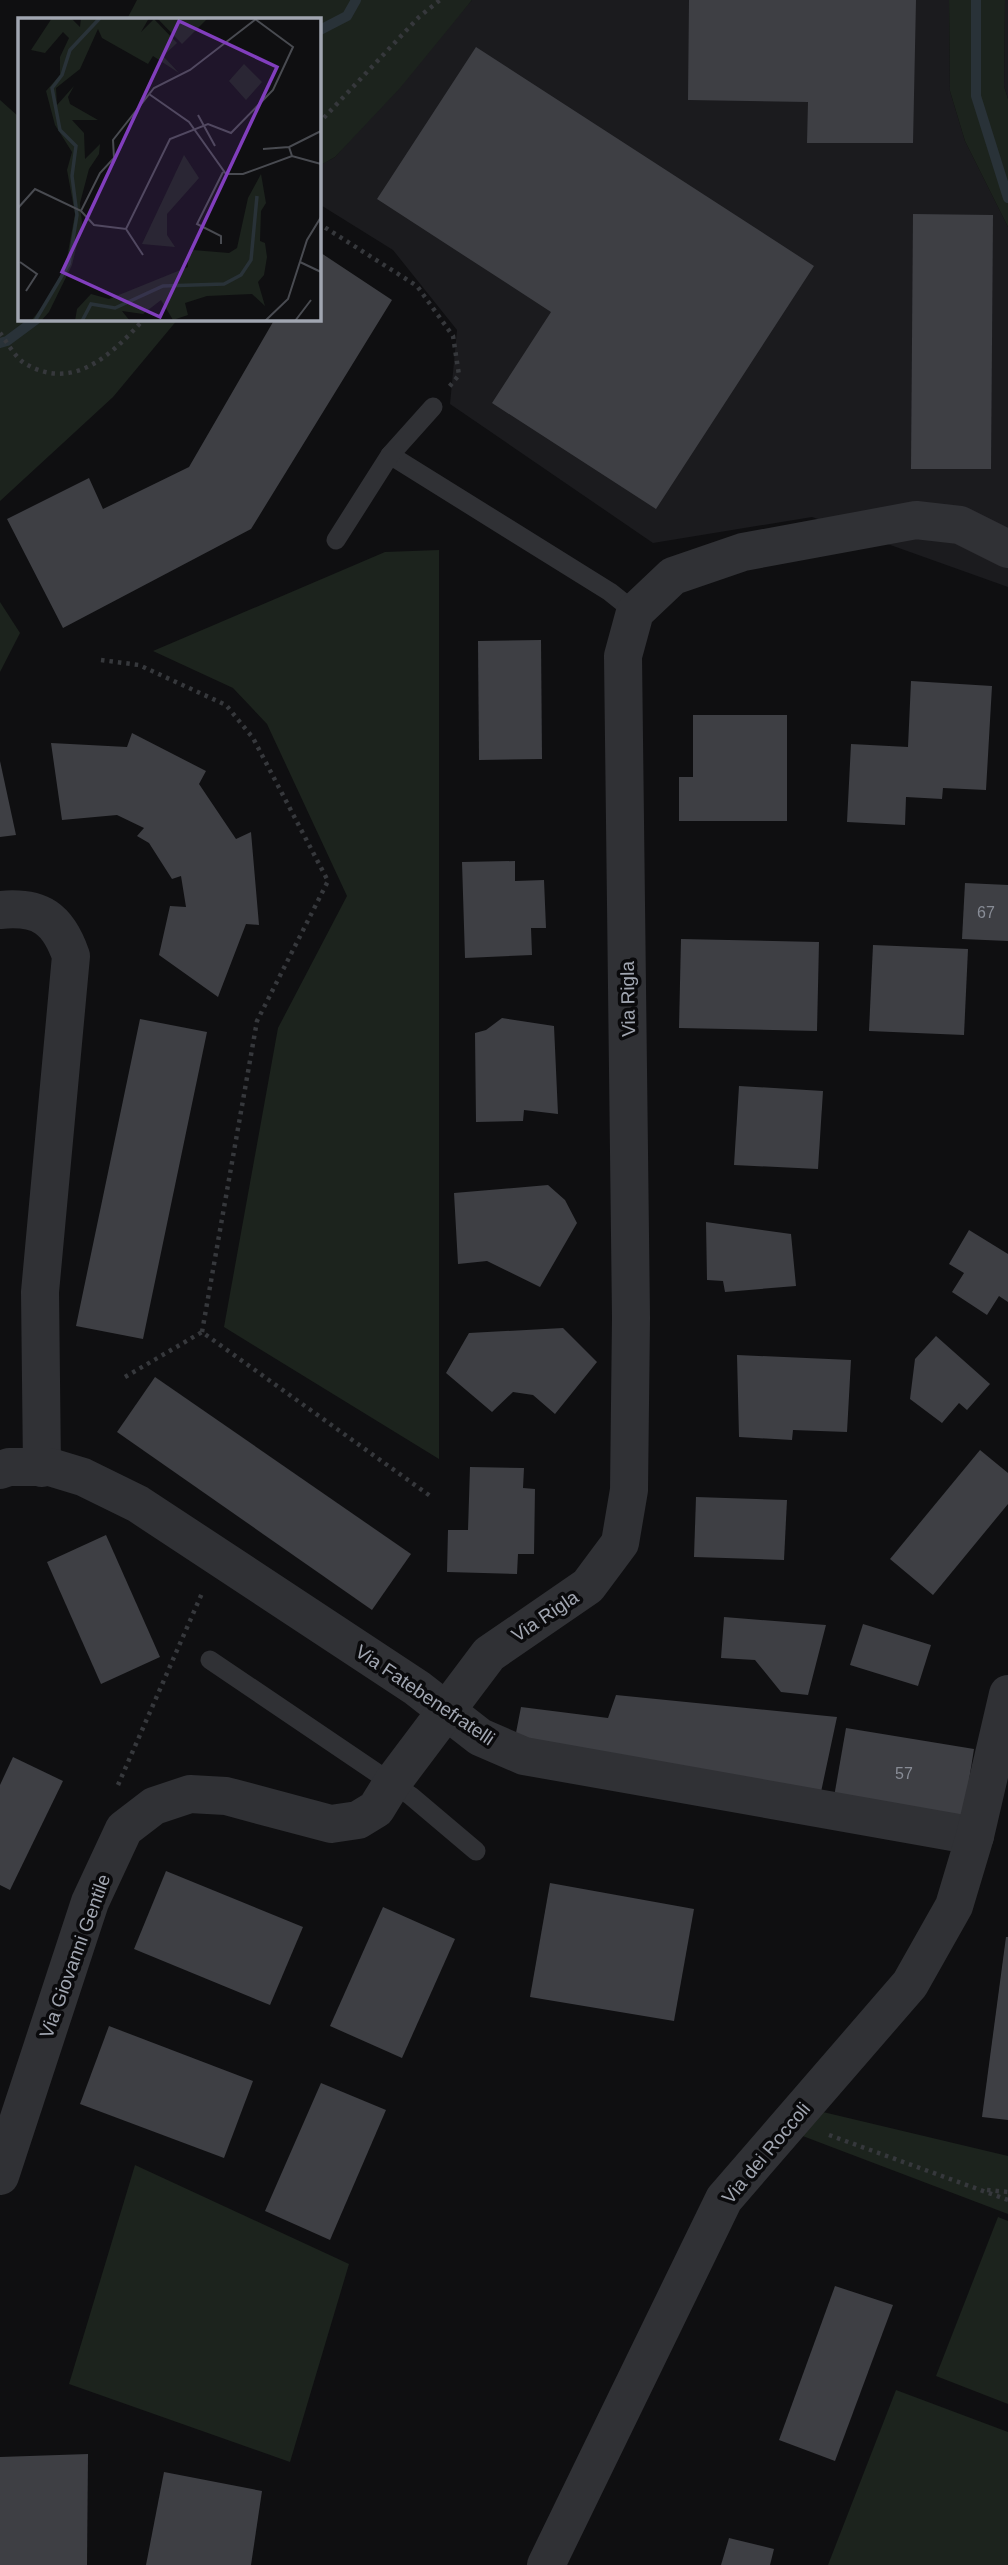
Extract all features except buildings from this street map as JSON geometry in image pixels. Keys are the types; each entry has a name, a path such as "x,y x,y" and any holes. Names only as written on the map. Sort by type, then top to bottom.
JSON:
{"street":[{"path":"635,612 673,576 743,552 916,520 960,525 1008,549"},
{"name":"Via Rigla","path":"447,1711 489,1654 588,1586 620,1543 629,1490 631,1304 622,656 635,612"},
{"path":"0,910 38,913 51,920 63,933 71,956 40,1292 42,1468"},
{"name":"Via Fatebenefratelli","path":"0,1470 9,1467 50,1468 83,1477 138,1504 417,1688 480,1737 524,1756 975,1836"},
{"path":"975,1836 1008,1694"},
{"name":"Via Giovanni Gentile","path":"0,2176 89,1902 124,1829 155,1807 190,1794 226,1796 331,1824 358,1820 376,1809 392,1783 447,1711"},
{"name":"Via dei Roccoli","path":"546,2565 724,2199 910,1984 954,1906 975,1836"}],"lane":[{"path":"336,540 390,455 433,407"},
{"path":"390,455 610,592 635,612"},
{"path":"210,1660 392,1783 476,1851"}],"path":[{"path":"320,122 419,17 440,0"},
{"path":"320,224 417,286 453,336 459,375 433,407"},
{"path":"0,333 22,362 53,375 81,371 117,349 143,320"},
{"path":"102,660 139,665 226,705 253,738 328,881 257,1021 202,1332 125,1377"},
{"path":"202,1332 433,1498"},
{"path":"792,2121 1008,2200"},
{"path":"979,2189 1008,2192"}],"shaded area":[{"path":"137,0 472,0 400,88 335,157 320,165 320,18 128,18"},
{"path":"472,0 949,0 950,91 965,141 1008,227 1008,587 812,517 653,543 450,404 457,330 393,250 320,205 320,165 335,157"},
{"path":"949,0 1005,0 1004,86 1008,99 1008,227 965,141 950,91"},
{"path":"1005,0 1008,0 1008,99 1004,86"},
{"path":"0,100 18,116 18,320 177,320 113,397 0,501"},
{"path":"439,550 439,1459 224,1327 278,1028 347,896 267,724 233,688 153,651 385,552"},
{"path":"0,602 20,633 0,672"},
{"path":"823,2112 1008,2156 1008,2214 800,2135"},
{"path":"135,2165 349,2264 290,2462 69,2384"},
{"path":"998,2217 1008,2221 1008,2404 936,2376"},
{"path":"896,2390 1008,2432 1008,2565 828,2565"}],"waterway":[{"path":"320,30 347,16 356,0"},
{"path":"976,0 976,96 1008,198"},
{"path":"0,343 7,341 35,320"}]}
